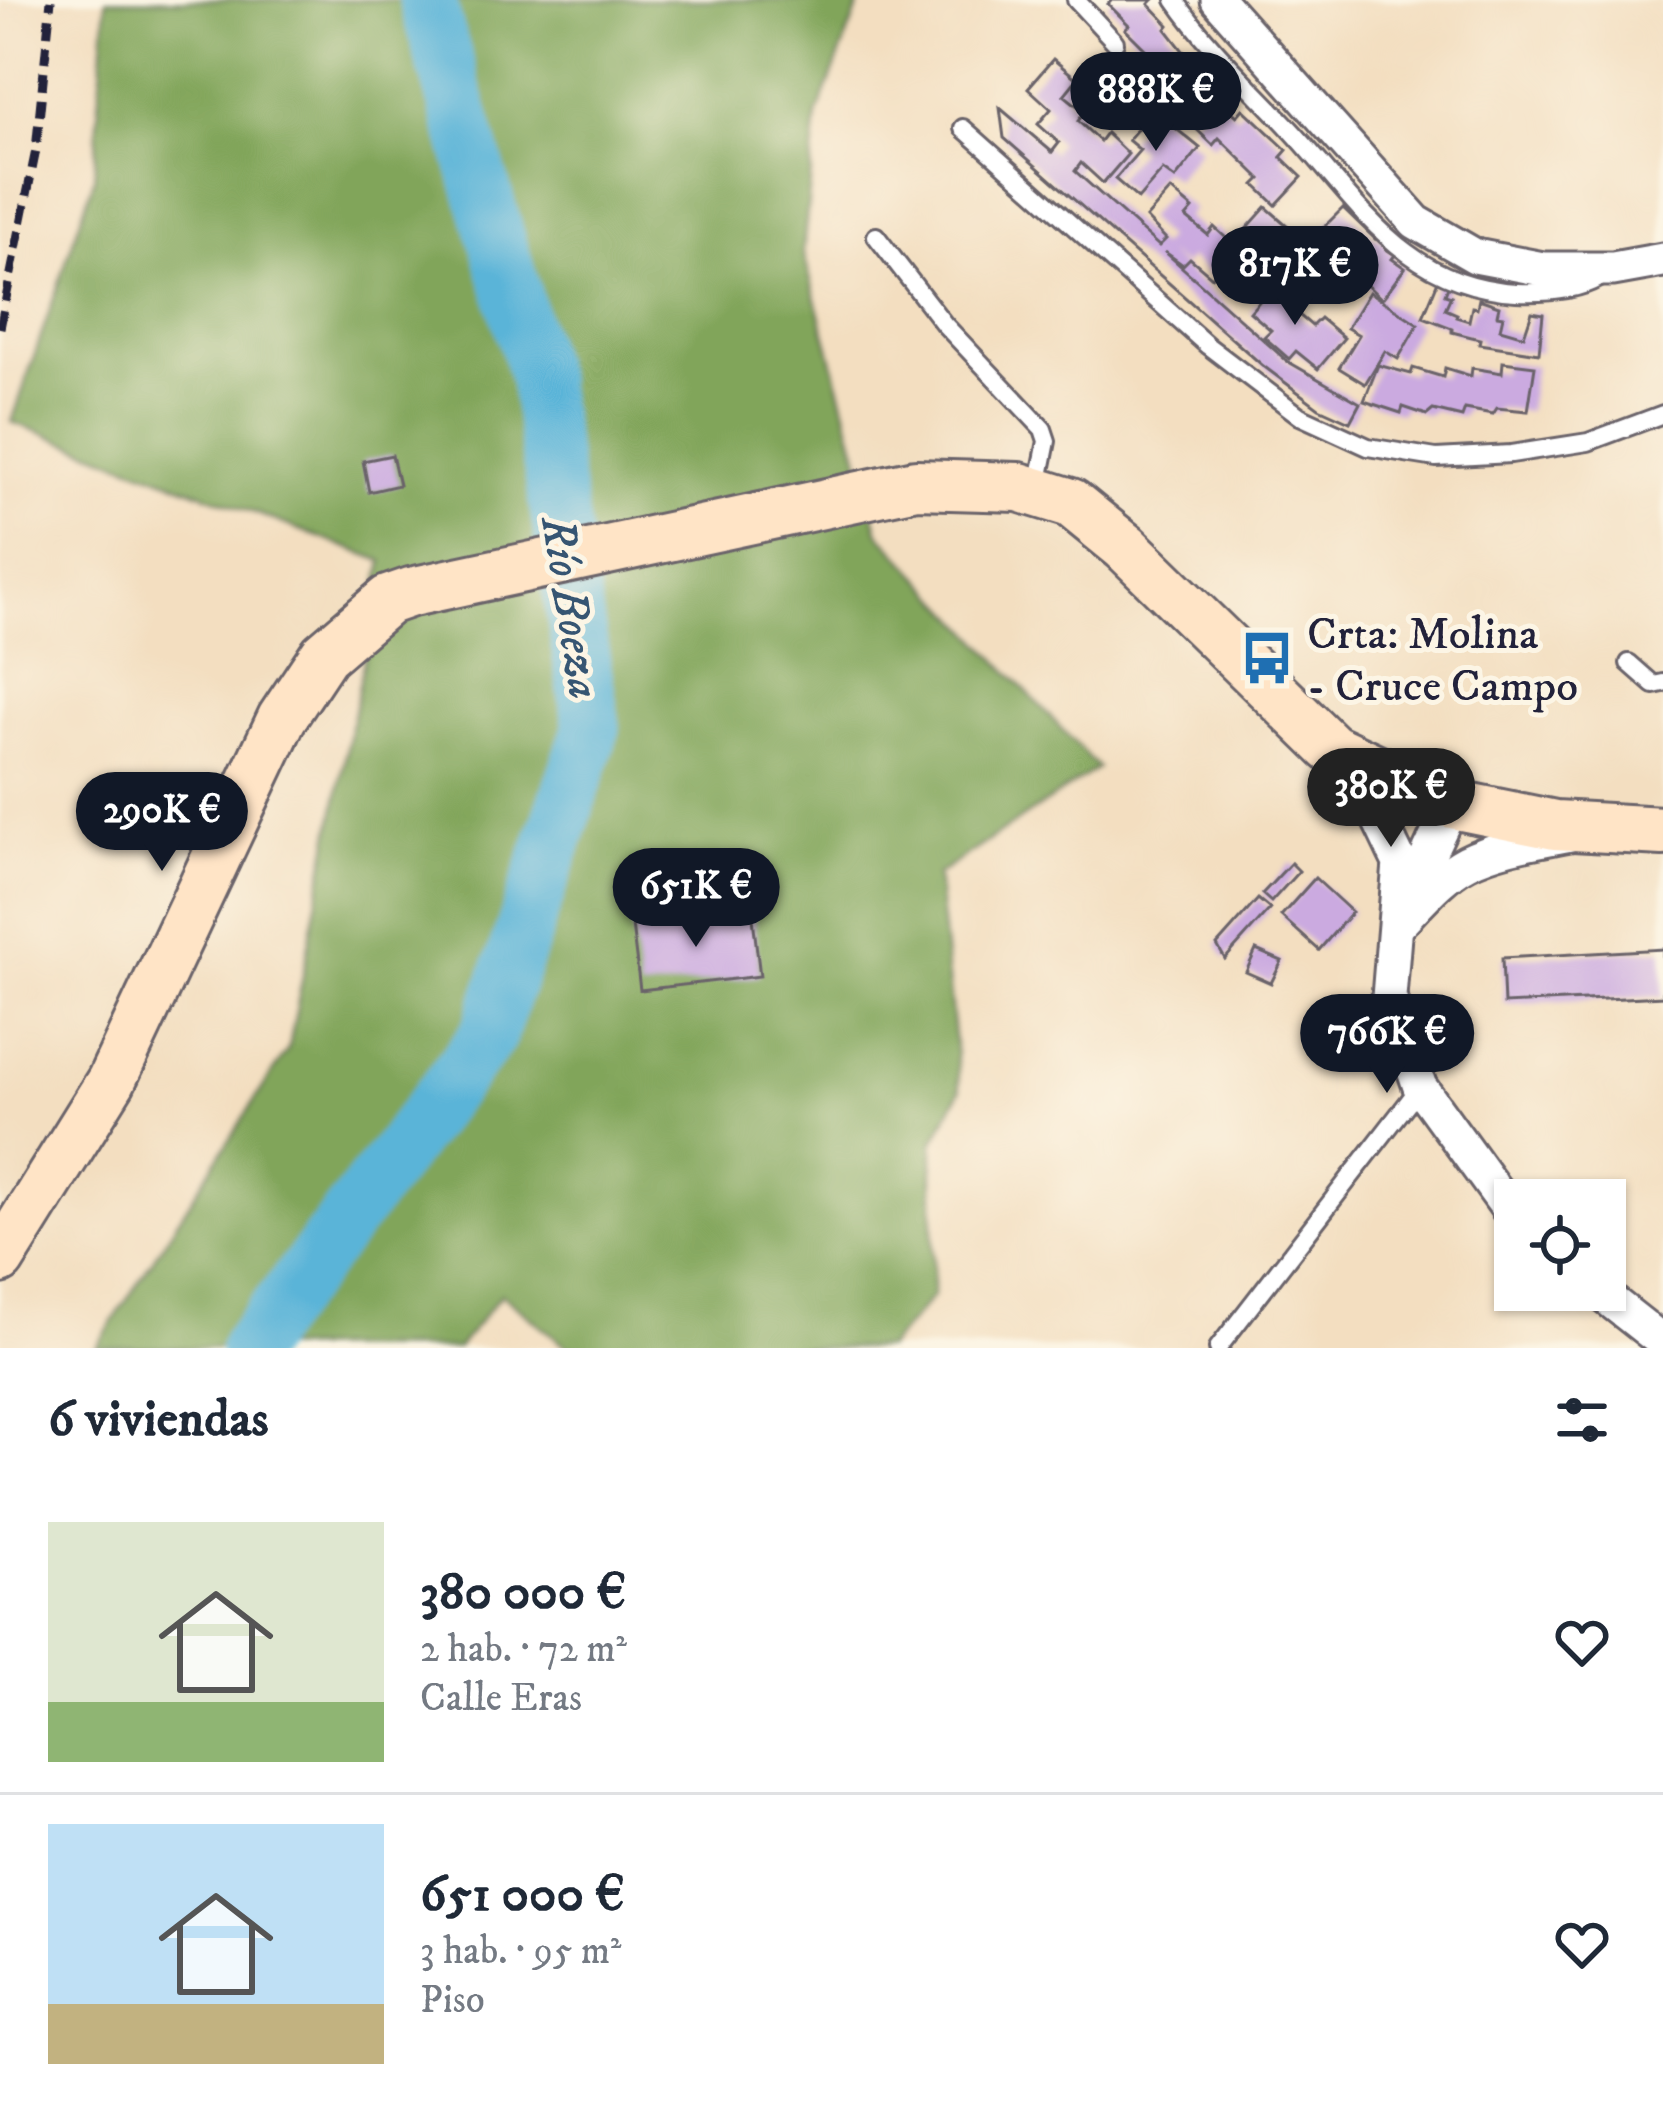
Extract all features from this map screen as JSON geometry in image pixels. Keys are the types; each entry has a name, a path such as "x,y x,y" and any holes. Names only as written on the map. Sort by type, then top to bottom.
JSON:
{"main road":[{"path":"0,1259 111,1081 282,718 324,655 388,600 411,592 916,484 1019,487 1071,503 1125,547 1331,748 1452,804 1555,825 1663,831"}],"street":[{"path":"1218,0 1416,222 1475,256 1543,269 1613,269 1663,260"},
{"path":"1331,748 1375,811 1400,863 1389,997 1420,1087 1494,1189"},
{"path":"1396,926 1452,804"},
{"path":"1396,926 1466,862 1512,846 1603,828"},
{"path":"1624,1311 1663,1342"}],"lane":[{"path":"1076,0 1115,42"},
{"path":"1174,0 1217,58 1306,146 1354,207 1400,249 1445,276 1489,290 1540,293 1590,283 1613,269"},
{"path":"963,128 1208,346 1300,416 1368,447 1436,458 1511,454 1588,442 1663,414"},
{"path":"876,236 944,324 1043,429 1047,441 1037,493"},
{"path":"1629,663 1654,685 1663,683"},
{"path":"1218,1348 1420,1087"}],"green space":[{"path":"106,0 861,0 817,115 803,251 879,533 1098,768 937,875 960,1091 933,1143 933,1296 887,1348 569,1348 501,1294 458,1348 96,1348 289,1047 383,561 12,422 94,179"}],"building":[{"path":"1112,0 1153,0 1149,4 1202,75 1181,100 1158,79 1163,74 1141,54 1146,50 1108,4"},
{"path":"1053,59 1077,79 1064,95 1085,112 1078,121 1100,141 1106,133 1128,154 1103,183 1081,163 1075,171 1159,246 1166,239 1146,218 1171,190 1193,209 1186,217 1208,235 1214,227 1237,248 1212,277 1190,258 1183,265 1165,252 1287,361 1360,403 1350,422 1319,408 1262,365 1004,138 1000,108 1052,152 1059,143 1038,124 1051,109 1028,88"},
{"path":"1215,96 1237,116 1243,109 1287,150 1281,157 1302,177 1276,205 1255,185 1261,179 1219,138 1213,145 1191,124"},
{"path":"1153,110 1200,148 1175,179 1163,170 1138,199 1115,179 1140,150 1128,140"},
{"path":"1266,207 1311,246 1286,276 1275,266 1250,295 1227,275 1252,246 1240,236"},
{"path":"1343,208 1388,246 1395,255 1392,259 1405,268 1382,299 1314,237"},
{"path":"1277,281 1300,301 1293,310 1312,326 1320,318 1344,338 1318,369 1296,351 1289,359 1264,337 1271,330 1250,312"},
{"path":"1438,281 1448,286 1445,294 1451,296 1445,309 1456,317 1469,321 1479,299 1499,306 1500,329 1524,336 1532,312 1543,314 1539,353 1479,344 1480,339 1423,317"},
{"path":"1369,292 1418,324 1398,359 1385,351 1365,384 1339,368 1359,335 1347,328"},
{"path":"1503,362 1535,366 1528,411 1497,408 1493,414 1465,409 1462,417 1433,410 1427,415 1403,407 1401,413 1364,401 1378,365 1443,377 1445,368 1471,376 1472,368 1502,373"},
{"path":"392,455 399,485 369,492 363,461"},
{"path":"1291,863 1299,871 1271,902 1262,894"},
{"path":"1315,878 1352,912 1319,950 1281,916"},
{"path":"1258,899 1270,909 1225,959 1217,945"},
{"path":"752,910 760,976 640,990 632,925"},
{"path":"1663,949 1663,996 1504,1004 1502,958"},
{"path":"1256,950 1282,961 1271,983 1246,972"}],"waterway":[{"name":"Río Boeza","path":"248,1348 489,1034 592,727 538,379 427,0"}],"railway":[{"path":"0,328 36,150 51,0"}],"place":[{"name":"Crta: Molina - Cruce Campo","path":"1267,658"}]}
